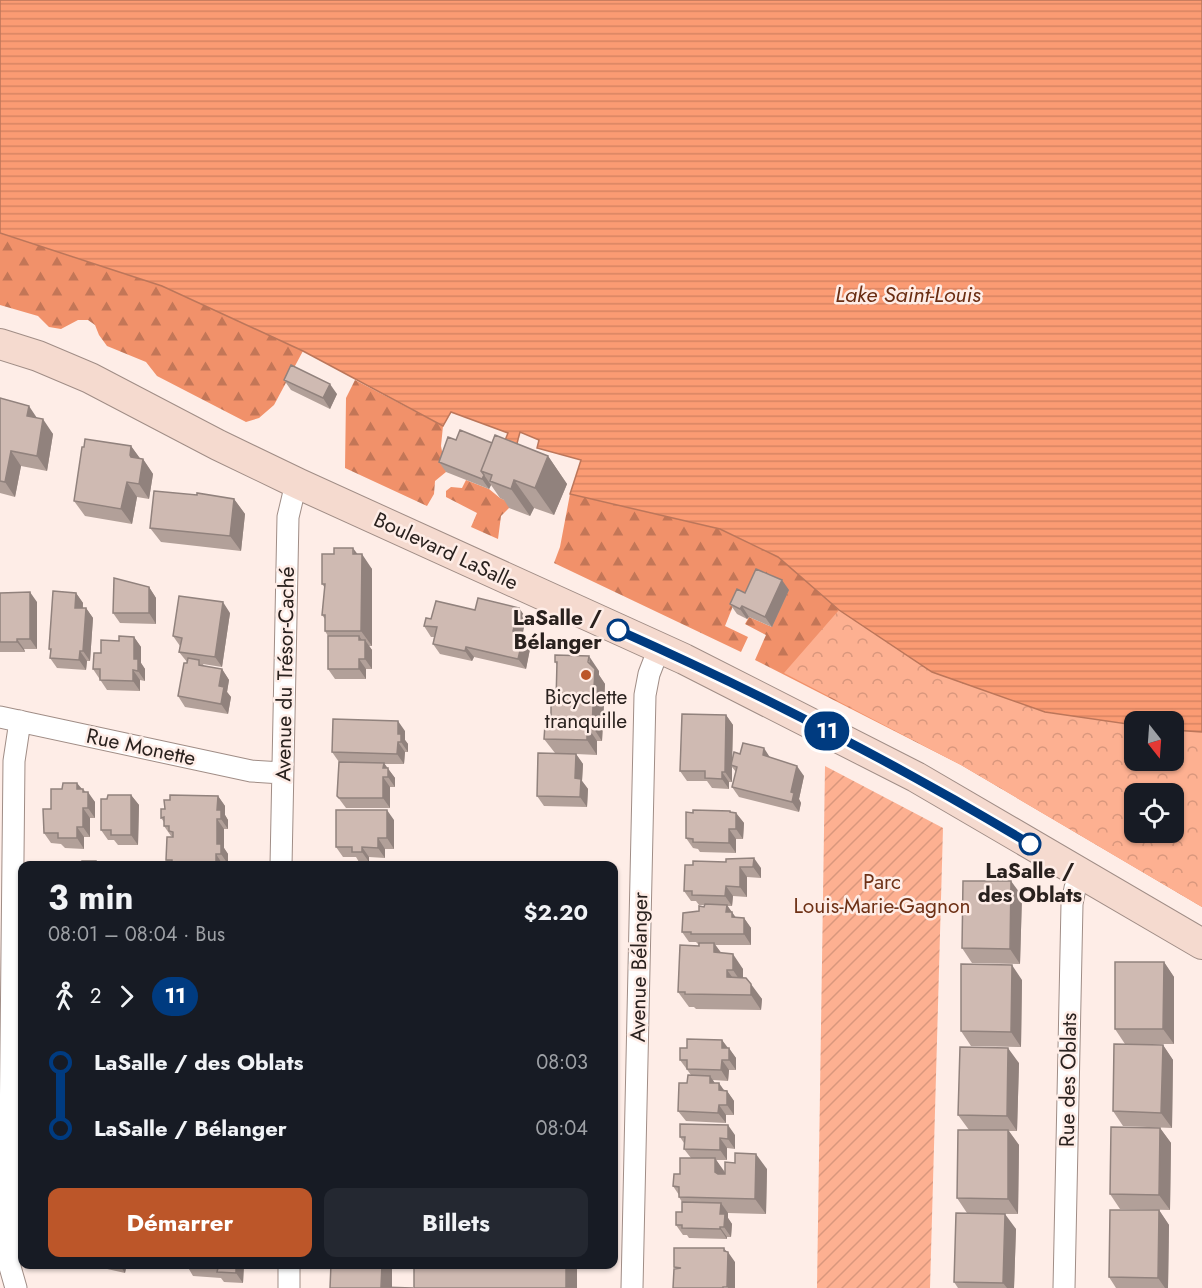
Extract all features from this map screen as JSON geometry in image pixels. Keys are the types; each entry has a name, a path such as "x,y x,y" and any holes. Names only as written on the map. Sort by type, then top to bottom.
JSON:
{"main road":[{"name":"Boulevard LaSalle","path":"0,345 38,356 90,378 218,445 299,484 684,659 916,777 1202,944"}],"street":[{"name":"Avenue du Trésor-Caché","path":"281,861 288,517 293,496 299,484"},
{"name":"Avenue Bélanger","path":"632,1288 645,695 649,674 659,648"},
{"name":"Rue Monette","path":"10,719 243,769 282,773"},
{"path":"10,719 14,761 9,1239 10,1267 16,1288"},
{"name":"Rue des Oblats","path":"1064,1288 1072,904 1075,888 1082,875"},
{"path":"289,1288 290,1269"}],"green space":[{"path":"0,233 162,286 303,351 274,405 259,418 246,422 157,376 146,362 107,346 95,325 88,320 78,320 61,329 49,327 38,316 0,305"},
{"path":"355,380 443,426 441,446 446,472 435,481 434,494 427,506 345,468 346,398"},
{"path":"466,480 489,489 511,503 501,516 498,539 471,527 477,513 446,497 446,491 451,487 462,488"},
{"path":"570,494 720,529 778,557 839,610 1045,712 1124,724 1124,771 1184,771 1184,731 1202,732 1202,907 961,765 755,660 766,635 745,624 749,617 772,627 752,603 737,596 725,626 748,637 741,652 554,563 560,547"},
{"path":"839,610 932,672 1045,712 1124,724 1124,771 1184,771 1184,731 1202,732 1202,907 961,765 784,673"},
{"name":"Parc Louis-Marie-Gagnon","path":"825,766 943,828 930,1288 817,1288"}],"water":[{"name":"Lake Saint-Louis","path":"0,0 1202,0 1202,732 1184,731 1184,711 1124,711 1124,724 1045,712 932,672 839,610 778,557 720,529 570,494 581,460 537,448 539,440 520,432 514,455 501,450 508,433 451,412 443,426 303,351 162,286 0,233"}],"building":[{"path":"291,365 330,384 323,398 284,380"},
{"path":"0,398 29,406 27,416 43,419 37,456 11,451 5,482 0,481"},
{"path":"460,430 492,443 481,471 484,475 482,479 439,462 448,437 456,440"},
{"path":"495,435 548,456 535,488 514,480 511,489 490,481 492,475 481,471"},
{"path":"85,439 131,446 131,457 143,459 139,484 127,482 121,509 74,501"},
{"path":"154,491 197,495 197,493 234,499 230,536 150,528"},
{"path":"334,548 353,548 353,554 362,554 361,631 325,631 325,615 322,615 325,584 322,584 322,554 334,554"},
{"path":"756,569 782,580 765,617 742,606 740,609 730,604 737,589 745,593"},
{"path":"114,578 149,587 149,613 113,613"},
{"path":"53,591 76,593 75,608 86,608 83,651 80,651 79,660 50,658"},
{"path":"30,592 30,639 0,642 0,593"},
{"path":"179,596 223,602 215,657 179,652 182,638 173,636"},
{"path":"478,598 519,608 513,631 524,634 518,659 466,647 465,651 433,644 437,627 424,626 426,618 431,619 436,601 475,610"},
{"path":"119,636 134,637 134,659 138,659 138,671 133,670 133,681 100,680 100,669 93,669 94,653 101,653 101,640 119,641"},
{"path":"328,636 359,636 359,640 365,640 365,659 359,659 359,669 328,669"},
{"path":"555,655 589,656 588,662 595,669 592,726 587,726 587,740 544,739 545,725 551,726 551,701 556,701 557,662 555,662"},
{"path":"188,658 199,660 199,665 222,669 219,686 224,687 221,704 178,696 184,663 187,663"},
{"path":"682,714 726,715 725,772 722,772 722,779 705,778 705,771 680,771"},
{"path":"333,719 398,721 398,734 401,734 401,742 398,742 397,754 332,752"},
{"path":"743,743 764,748 763,755 797,766 791,792 794,793 792,802 732,787 737,767 731,765 734,752 740,754"},
{"path":"538,753 576,754 575,778 581,779 580,797 537,796"},
{"path":"339,762 384,763 383,768 388,768 388,777 383,777 383,798 339,798 337,796"},
{"path":"63,783 77,783 77,789 88,792 88,808 83,808 83,827 77,827 77,838 58,838 58,833 44,833 43,809 51,809 51,789 62,789"},
{"path":"108,795 131,795 131,835 111,835 111,830 101,830 101,799 107,799"},
{"path":"170,795 218,796 217,810 221,810 221,819 217,819 217,844 221,844 221,854 216,854 216,861 166,860 167,837 173,837 173,832 169,831 169,826 164,826 161,809 165,809 164,800 170,800"},
{"path":"336,810 387,810 387,838 378,838 378,848 362,847 362,852 352,852 352,847 336,847"},
{"path":"693,810 736,813 736,829 729,829 729,843 693,842 693,839 686,838 686,812 693,813"},
{"path":"754,858 753,867 740,867 740,887 726,886 725,896 692,895 692,891 684,891 685,865 693,865 693,861 726,862 726,859"},
{"path":"963,881 1011,881 1010,949 962,948"},
{"path":"705,904 727,905 726,912 732,912 732,917 744,918 744,934 682,932 683,913 699,911 699,906 704,907"},
{"path":"699,943 714,943 714,952 733,954 733,970 727,970 727,977 746,978 751,984 751,995 678,992 680,945 699,946"},
{"path":"1115,962 1164,962 1163,1029 1115,1029"},
{"path":"961,964 1012,965 1011,1032 961,1031"},
{"path":"687,1039 722,1040 722,1048 729,1048 729,1060 722,1060 721,1070 687,1069 687,1060 680,1060 680,1048 687,1048"},
{"path":"1114,1044 1163,1045 1161,1113 1113,1111"},
{"path":"960,1047 1008,1048 1007,1116 958,1115"},
{"path":"688,1075 710,1076 710,1083 719,1083 719,1090 727,1091 727,1105 719,1105 718,1113 678,1111 679,1083 687,1083"},
{"path":"680,1124 728,1125 728,1139 720,1138 720,1150 684,1149 685,1137 680,1137"},
{"path":"1111,1127 1160,1128 1159,1195 1110,1194"},
{"path":"958,1130 1008,1130 1008,1199 957,1198"},
{"path":"735,1153 756,1154 755,1199 679,1197 679,1187 673,1186 674,1174 680,1174 680,1158 715,1158 715,1172 725,1174 725,1162 735,1163"},
{"path":"682,1202 721,1203 720,1214 725,1214 724,1227 720,1229 682,1228 682,1225 676,1225 676,1212 682,1212"},
{"path":"1110,1210 1159,1210 1158,1278 1109,1277"},
{"path":"956,1213 1005,1214 1003,1283 954,1282"},
{"path":"674,1248 724,1248 724,1251 728,1252 727,1287 673,1288 674,1269 681,1268 674,1267"},
{"path":"218,1269 236,1269 236,1273 217,1272"},
{"path":"331,1269 382,1269 381,1287 413,1288 330,1288"},
{"path":"414,1269 566,1269 566,1288 414,1288"}],"bus line":[{"name":"11","path":"618,630 684,659 862,748 1030,844"}],"place":[{"name":"LaSalle / Bélanger","path":"618,630"},
{"name":"Bicyclette tranquille","path":"586,675"},
{"name":"LaSalle / des Oblats","path":"1030,844"}]}
